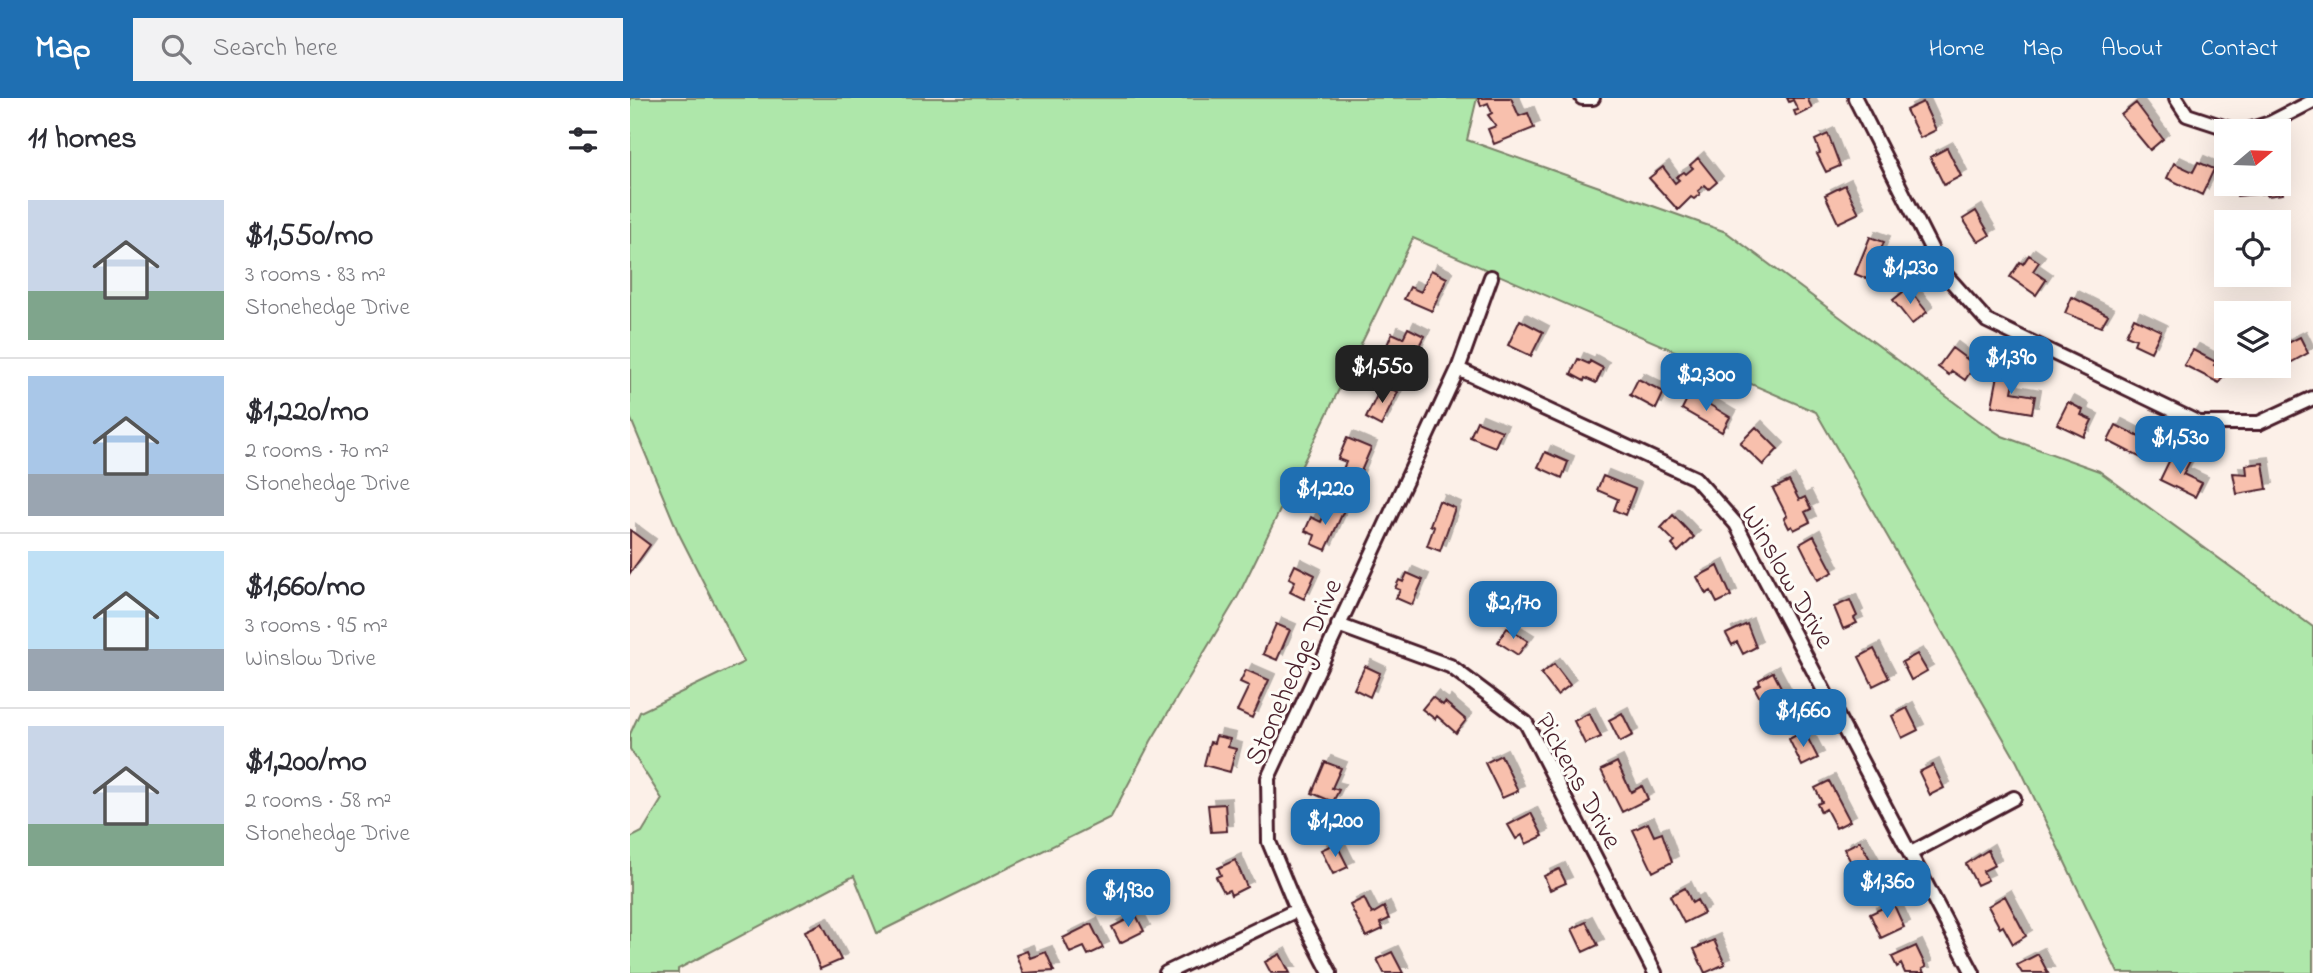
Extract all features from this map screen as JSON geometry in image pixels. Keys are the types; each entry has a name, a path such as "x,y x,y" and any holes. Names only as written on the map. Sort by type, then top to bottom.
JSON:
{"street":[{"path":"1582,98 1593,98"},
{"path":"1855,98 1943,272 1987,321 2199,424 2259,423 2313,398"},
{"path":"2176,98 2187,116 2214,124"},
{"path":"2278,119 2313,101"},
{"name":"Stonehedge Drive","path":"1330,973 1297,911 1269,842 1268,778 1458,369 1491,277"},
{"name":"Winslow Drive","path":"1458,369 1695,478 1736,524 1973,973"},
{"name":"Pickens Drive","path":"1338,625 1450,666 1526,723 1655,973"},
{"path":"1911,853 2014,798"},
{"path":"1166,973 1297,911"}],"green space":[{"path":"630,98 1477,98 1467,140 1726,232 1978,420 2002,436 2099,471 2313,627 2313,973 2118,973 2017,762 1816,412 1413,238 1238,596 1151,741 1111,817 877,933 854,876 678,969 678,973 630,973 630,838 642,832 662,799 630,749 630,734 640,712 744,662 678,532 630,417"}],"building":[{"path":"1478,98 1511,98 1519,116 1528,113 1534,128 1494,144 1488,129 1496,126 1488,115 1492,113 1488,103 1481,106"},
{"path":"1787,98 1810,98 1808,100 1812,108 1796,116 1794,111 1798,110 1793,100 1789,102"},
{"path":"1923,102 1936,130 1920,138 1906,110"},
{"path":"2136,103 2163,139 2150,150 2121,115"},
{"path":"1828,134 1840,166 1826,172 1817,154 1820,153 1815,140"},
{"path":"1947,148 1961,176 1944,185 1930,157"},
{"path":"1698,158 1717,182 1709,189 1705,185 1698,191 1700,194 1694,199 1691,197 1678,210 1649,178 1663,167 1675,183 1679,180 1676,177 1693,168 1690,165"},
{"path":"2198,162 2214,169 2202,195 2167,178 2174,163 2193,172"},
{"path":"1845,185 1859,213 1838,223 1825,195"},
{"path":"1976,211 1990,235 1978,242 1963,219"},
{"path":"1870,237 1884,242 1876,261 1889,267 1882,285 1855,274"},
{"path":"2029,255 2039,262 2033,271 2046,280 2036,295 2010,277 2020,262 2023,264"},
{"path":"1431,270 1447,278 1432,311 1404,299 1410,287 1421,292"},
{"path":"1908,288 1927,312 1912,324 1893,300"},
{"path":"2072,297 2108,315 2101,327 2065,313"},
{"path":"2134,318 2161,331 2151,352 2134,344 2136,339 2126,335"},
{"path":"1520,320 1543,332 1531,356 1508,345"},
{"path":"1408,328 1424,336 1406,373 1383,362 1390,347 1387,345 1392,333 1403,338"},
{"path":"2300,337 2308,353 2291,362 2291,342"},
{"path":"1952,348 1975,365 1965,380 1952,371 1949,375 1938,367"},
{"path":"2193,350 2214,361 2214,378 2222,378 2219,383 2184,365"},
{"path":"1578,359 1589,364 1590,361 1603,368 1596,383 1585,378 1584,381 1571,374"},
{"path":"1998,375 2015,377 2012,392 2035,396 2032,413 1992,406"},
{"path":"1638,379 1664,392 1656,409 1630,395"},
{"path":"1382,385 1398,392 1381,426 1366,418"},
{"path":"1690,393 1730,417 1722,432 1682,409"},
{"path":"2068,402 2083,410 2081,415 2092,420 2084,437 2057,424"},
{"path":"1477,421 1502,431 1495,447 1470,437"},
{"path":"2116,425 2153,444 2145,460 2108,441"},
{"path":"1756,427 1778,449 1763,465 1740,443"},
{"path":"1347,438 1371,448 1353,490 1337,483 1346,462 1338,459"},
{"path":"1545,452 1568,462 1562,478 1538,467"},
{"path":"2173,453 2190,461 2183,474 2202,483 2195,497 2160,480"},
{"path":"2263,463 2267,489 2237,494 2233,473 2247,474 2246,465"},
{"path":"1603,476 1635,489 1625,515 1614,510 1618,499 1597,490"},
{"path":"1789,481 1799,500 1805,497 1811,509 1805,512 1810,522 1794,530 1792,526 1789,528 1784,518 1787,516 1773,489"},
{"path":"1439,501 1455,508 1440,551 1427,546 1434,527 1430,525"},
{"path":"1329,504 1344,510 1326,550 1312,544 1315,535 1305,531 1311,517 1321,522"},
{"path":"1673,515 1694,537 1678,552 1672,545 1675,542 1661,528"},
{"path":"630,530 650,545 630,573"},
{"path":"1814,536 1833,572 1818,580 1800,544"},
{"path":"1295,565 1315,575 1304,599 1290,592 1295,581 1289,578"},
{"path":"1718,566 1731,596 1717,603 1711,591 1706,594 1697,577"},
{"path":"1407,573 1423,580 1412,605 1396,598 1400,590 1395,588 1399,580 1403,582"},
{"path":"1850,600 1857,623 1843,629 1834,607"},
{"path":"1276,624 1290,630 1277,660 1263,654"},
{"path":"1747,624 1756,647 1743,654 1737,642 1732,645 1726,634"},
{"path":"1507,628 1528,641 1518,655 1498,642"},
{"path":"1874,649 1889,678 1873,686 1859,657"},
{"path":"1917,654 1927,671 1911,680 1902,662"},
{"path":"1554,664 1570,685 1557,695 1541,674"},
{"path":"1365,666 1380,673 1370,697 1354,689"},
{"path":"1246,670 1269,680 1252,718 1237,711 1249,686 1240,682"},
{"path":"1773,672 1791,706 1776,714 1766,695 1760,698 1754,687 1760,684 1759,680"},
{"path":"1432,697 1443,705 1445,702 1466,720 1456,733 1437,716 1435,719 1422,709"},
{"path":"1907,708 1918,730 1902,738 1892,716"},
{"path":"1589,713 1601,737 1585,744 1574,721"},
{"path":"1622,713 1633,735 1620,742 1609,720"},
{"path":"1804,731 1818,758 1802,766 1789,739"},
{"path":"1216,736 1230,739 1228,747 1236,749 1230,772 1204,765 1210,742 1214,743"},
{"path":"1501,755 1518,791 1502,798 1485,763"},
{"path":"1325,762 1341,768 1332,788 1339,790 1333,802 1312,793"},
{"path":"1617,762 1631,792 1642,786 1648,799 1622,812 1601,770"},
{"path":"1933,765 1944,788 1930,795 1919,772"},
{"path":"1829,781 1850,821 1836,828 1826,809 1821,812 1817,804 1822,802 1815,788"},
{"path":"1225,804 1227,831 1211,832 1208,805"},
{"path":"1531,813 1543,836 1526,844 1522,835 1516,839 1508,825"},
{"path":"1648,823 1654,836 1662,833 1672,862 1653,872 1633,830"},
{"path":"1860,841 1878,874 1862,883 1844,849"},
{"path":"1336,843 1348,867 1333,874 1321,850"},
{"path":"1988,850 1995,865 1983,871 1988,880 1977,885 1966,864"},
{"path":"1235,860 1247,887 1231,895 1229,890 1224,892 1216,877 1221,875 1218,868"},
{"path":"1559,869 1566,883 1550,890 1544,876"},
{"path":"1685,888 1692,903 1697,900 1704,913 1684,923 1670,896"},
{"path":"2005,896 2026,936 2013,944 1988,906"},
{"path":"1364,898 1372,914 1384,907 1389,919 1380,923 1383,929 1366,937 1350,905"},
{"path":"1893,903 1904,927 1881,938 1870,914"},
{"path":"1136,915 1144,931 1120,943 1112,927"},
{"path":"1586,922 1598,945 1583,952 1572,929"},
{"path":"822,923 841,960 820,969 805,931"},
{"path":"1091,924 1103,948 1088,955 1084,947 1070,953 1063,938"},
{"path":"1714,940 1725,964 1705,973 1694,949"},
{"path":"1916,946 1926,967 1922,969 1924,973 1905,973 1901,964 1897,967 1892,957"},
{"path":"1027,951 1030,958 1046,952 1054,971 1023,973 1016,955"},
{"path":"1392,952 1403,973 1384,973 1377,959"},
{"path":"1280,954 1290,973 1271,973 1265,962"},
{"path":"2038,954 2048,973 2022,973 2017,965"}]}
